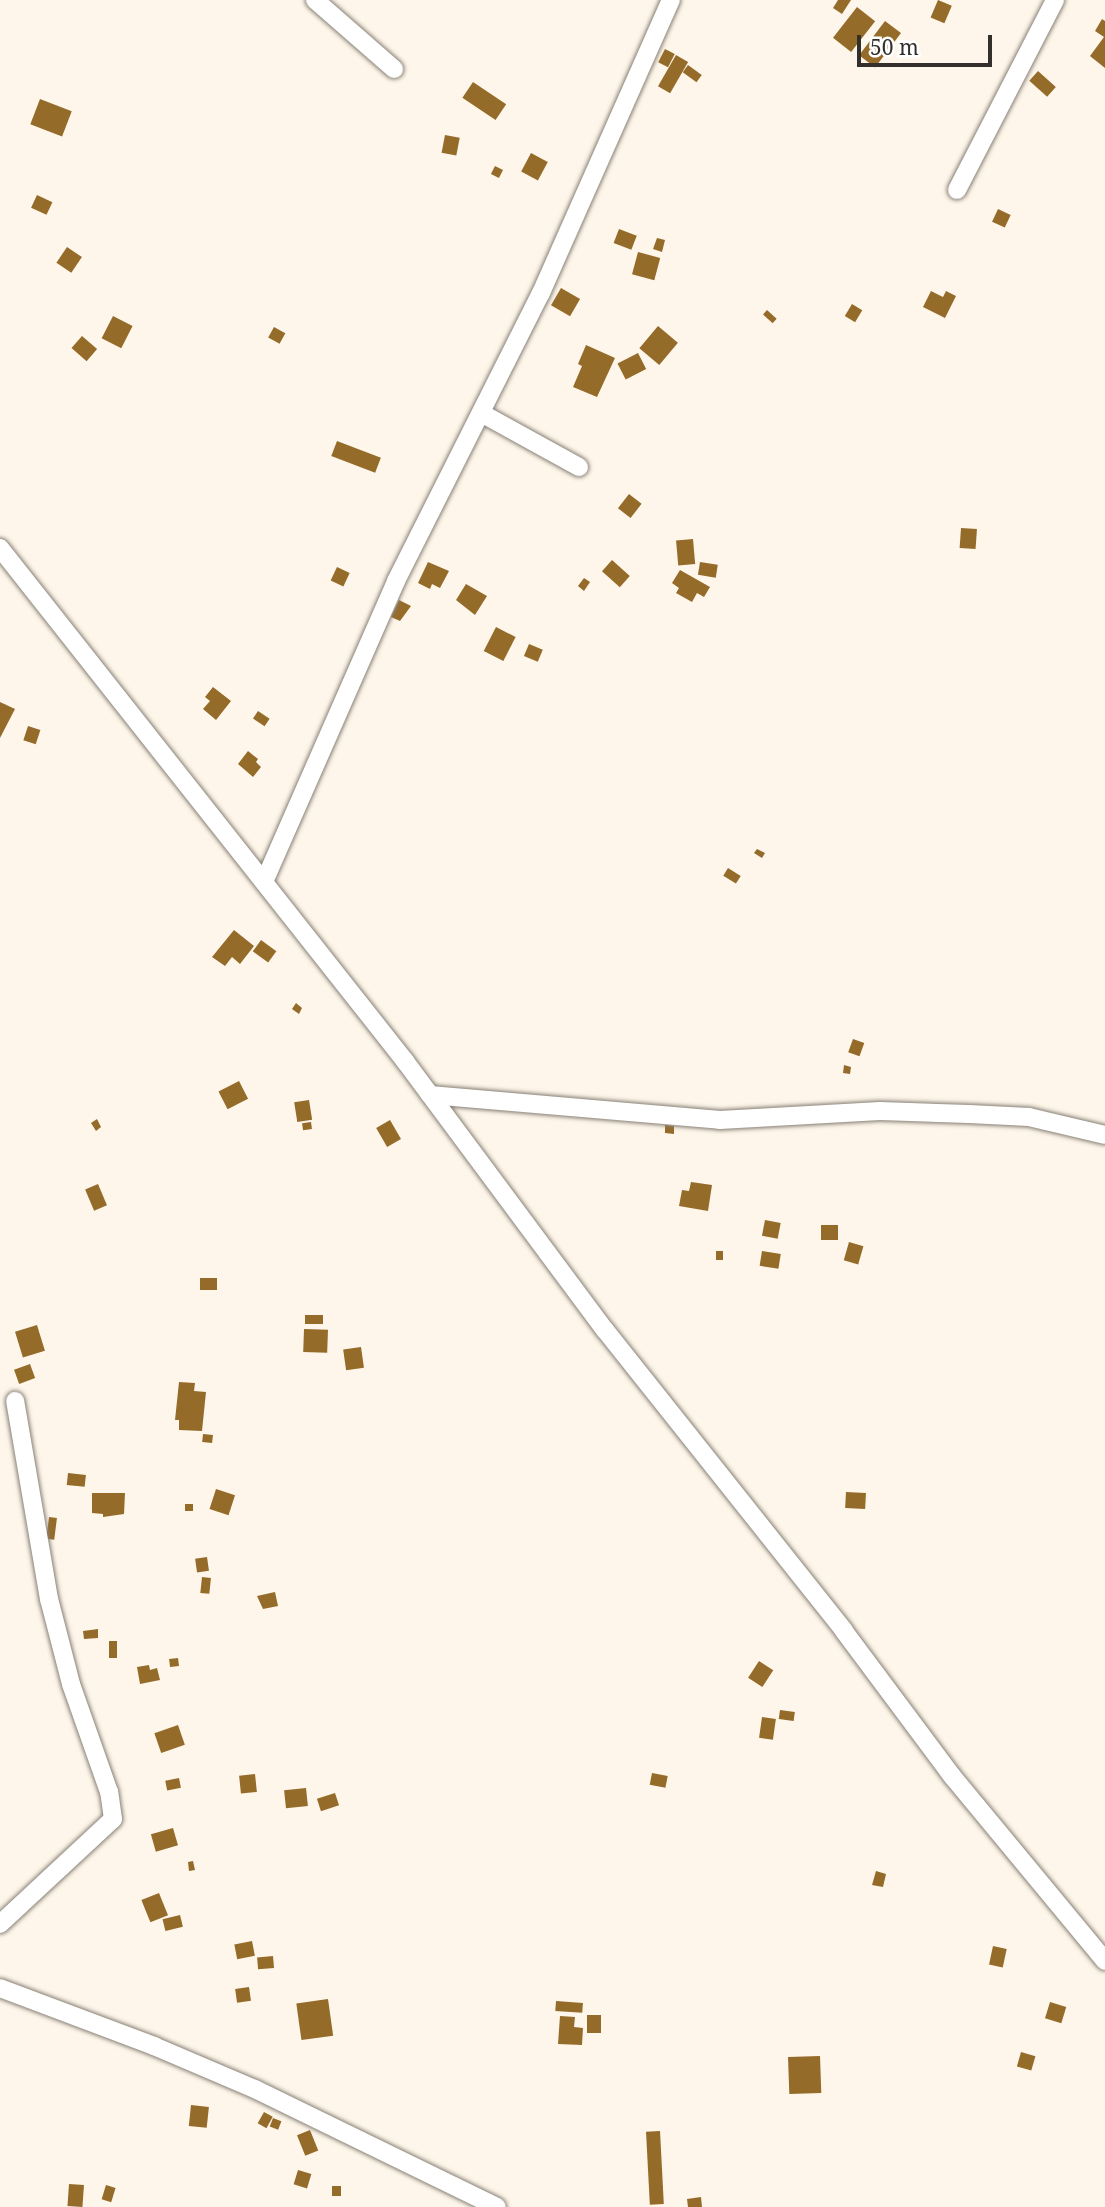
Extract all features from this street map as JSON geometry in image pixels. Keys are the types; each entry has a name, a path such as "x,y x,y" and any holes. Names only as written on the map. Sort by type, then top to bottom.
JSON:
{"street":[{"path":"315,0 394,69"},
{"path":"264,882 396,582 541,293 671,0"},
{"path":"957,190 1055,0"},
{"path":"481,413 579,467"},
{"path":"0,548 430,1095 605,1330 844,1631 952,1776 1105,1961"},
{"path":"430,1095 720,1120 880,1111 1029,1117 1105,1135"},
{"path":"0,1924 113,1819 109,1792 71,1684 49,1599 15,1401"},
{"path":"0,1988 154,2046 255,2089 496,2207"}],"building":[{"path":"838,0 851,0 842,14 833,8"},
{"path":"938,0 952,6 944,23 931,17"},
{"path":"857,7 875,21 851,52 833,38"},
{"path":"1102,19 1105,21 1105,68 1090,56 1104,37 1095,31"},
{"path":"885,21 901,33 875,67 859,55"},
{"path":"665,49 675,54 668,67 658,62"},
{"path":"676,55 688,62 670,93 658,86"},
{"path":"688,65 702,75 696,82 683,72"},
{"path":"1038,71 1056,87 1047,97 1029,81"},
{"path":"473,82 506,104 496,120 462,98"},
{"path":"40,99 72,111 62,136 30,124"},
{"path":"445,135 460,138 456,156 442,153"},
{"path":"531,153 548,162 538,180 521,172"},
{"path":"495,166 503,170 499,178 491,174"},
{"path":"37,195 52,202 46,215 31,208"},
{"path":"998,209 1011,215 1005,228 992,222"},
{"path":"619,229 637,236 631,250 614,243"},
{"path":"657,238 665,240 662,252 653,249"},
{"path":"67,247 82,257 71,273 56,263"},
{"path":"638,252 660,258 654,280 632,274"},
{"path":"561,288 580,299 570,316 551,305"},
{"path":"931,291 943,297 946,291 956,296 945,318 923,307"},
{"path":"852,304 862,310 855,322 845,316"},
{"path":"767,310 777,319 773,323 763,314"},
{"path":"113,316 133,326 121,348 102,338"},
{"path":"658,326 678,343 659,365 639,348"},
{"path":"274,327 285,333 280,344 268,337"},
{"path":"82,336 97,349 87,361 72,348"},
{"path":"586,345 615,358 597,397 573,387 582,366 578,364"},
{"path":"638,353 646,369 626,379 618,363"},
{"path":"337,441 381,458 375,473 331,456"},
{"path":"629,494 642,504 631,518 618,508"},
{"path":"961,528 977,529 976,549 960,548"},
{"path":"693,539 695,564 678,565 676,540"},
{"path":"612,560 630,576 620,587 602,571"},
{"path":"428,562 449,571 440,588 432,584 430,589 418,583"},
{"path":"700,562 718,565 716,578 698,575"},
{"path":"337,567 350,573 343,587 331,581"},
{"path":"680,570 710,587 704,597 697,593 692,602 676,593 679,588 672,583"},
{"path":"584,578 590,582 584,591 578,586"},
{"path":"466,584 487,596 475,615 456,600"},
{"path":"399,600 411,606 400,621 391,617"},
{"path":"496,627 516,637 503,661 484,651"},
{"path":"529,644 543,650 538,662 524,656"},
{"path":"213,687 231,701 216,720 203,709 210,701 205,697"},
{"path":"0,702 15,709 0,738"},
{"path":"258,711 270,719 265,726 253,718"},
{"path":"28,726 40,730 36,744 23,740"},
{"path":"248,751 258,759 256,762 261,767 253,777 238,764"},
{"path":"757,849 765,853 762,858 754,853"},
{"path":"728,868 741,876 736,884 723,876"},
{"path":"234,930 254,946 240,964 232,957 225,966 212,957"},
{"path":"261,940 276,951 268,962 253,951"},
{"path":"296,1003 302,1008 299,1014 292,1009"},
{"path":"853,1039 864,1043 859,1056 848,1052"},
{"path":"844,1065 851,1067 850,1074 843,1073"},
{"path":"239,1081 248,1099 228,1109 219,1091"},
{"path":"309,1100 312,1120 297,1122 294,1102"},
{"path":"97,1119 101,1127 96,1131 91,1123"},
{"path":"390,1120 401,1139 387,1147 376,1128"},
{"path":"311,1122 312,1129 303,1130 302,1123"},
{"path":"665,1125 674,1126 674,1134 665,1133"},
{"path":"691,1182 712,1185 708,1211 679,1206 682,1190 689,1191"},
{"path":"98,1184 107,1205 94,1211 85,1189"},
{"path":"765,1220 781,1223 778,1239 762,1236"},
{"path":"821,1225 838,1225 838,1240 821,1240"},
{"path":"849,1242 863,1246 858,1264 844,1260"},
{"path":"716,1251 723,1251 723,1260 716,1260"},
{"path":"762,1251 781,1254 778,1269 760,1266"},
{"path":"200,1278 217,1278 217,1290 200,1290"},
{"path":"305,1315 323,1315 323,1324 305,1324"},
{"path":"37,1325 45,1351 23,1358 15,1332"},
{"path":"304,1329 328,1330 327,1353 303,1352"},
{"path":"361,1347 364,1368 346,1370 343,1350"},
{"path":"30,1364 35,1378 19,1384 14,1370"},
{"path":"179,1382 195,1383 194,1391 206,1392 202,1431 179,1430 179,1420 175,1420"},
{"path":"203,1434 213,1435 212,1443 202,1442"},
{"path":"68,1473 86,1475 85,1487 67,1485"},
{"path":"216,1489 235,1495 229,1515 210,1509"},
{"path":"846,1492 866,1493 865,1509 845,1508"},
{"path":"92,1493 125,1493 124,1514 103,1517 103,1514 92,1513"},
{"path":"185,1504 193,1504 193,1511 185,1511"},
{"path":"49,1517 57,1518 54,1540 46,1539"},
{"path":"207,1557 209,1571 197,1573 195,1559"},
{"path":"202,1577 211,1578 209,1594 200,1593"},
{"path":"275,1592 278,1606 263,1609 257,1596"},
{"path":"98,1629 98,1638 84,1639 83,1631"},
{"path":"109,1641 117,1641 117,1658 109,1658"},
{"path":"178,1658 179,1666 170,1667 169,1659"},
{"path":"759,1661 773,1670 762,1687 748,1678"},
{"path":"149,1665 150,1670 157,1668 160,1680 140,1684 137,1667"},
{"path":"780,1710 795,1712 794,1721 779,1719"},
{"path":"762,1717 776,1719 773,1740 759,1738"},
{"path":"178,1725 185,1745 161,1753 154,1733"},
{"path":"652,1773 668,1776 665,1788 650,1785"},
{"path":"255,1774 257,1792 241,1794 239,1776"},
{"path":"179,1778 181,1788 167,1790 165,1781"},
{"path":"306,1788 308,1806 286,1808 284,1790"},
{"path":"335,1793 339,1805 321,1811 317,1799"},
{"path":"173,1828 178,1845 156,1852 151,1834"},
{"path":"193,1861 195,1870 189,1871 188,1862"},
{"path":"876,1871 886,1874 883,1887 872,1885"},
{"path":"159,1893 168,1915 150,1922 141,1900"},
{"path":"180,1915 183,1927 165,1931 163,1919"},
{"path":"252,1941 255,1956 237,1959 234,1944"},
{"path":"993,1946 1007,1949 1003,1967 989,1965"},
{"path":"273,1956 274,1968 258,1969 257,1957"},
{"path":"249,1987 251,2001 237,2003 235,1989"},
{"path":"328,1999 333,2036 301,2040 296,2003"},
{"path":"556,2001 583,2003 582,2013 555,2011"},
{"path":"1050,2002 1066,2007 1061,2023 1045,2018"},
{"path":"587,2015 601,2015 601,2033 587,2033"},
{"path":"560,2016 575,2017 574,2027 583,2028 582,2045 558,2044"},
{"path":"1021,2052 1035,2056 1031,2071 1017,2066"},
{"path":"820,2056 821,2093 789,2094 788,2057"},
{"path":"191,2105 209,2107 207,2128 189,2126"},
{"path":"264,2112 273,2117 266,2128 258,2123"},
{"path":"273,2118 281,2121 278,2130 270,2126"},
{"path":"310,2130 318,2150 305,2156 297,2135"},
{"path":"660,2131 664,2204 650,2205 646,2132"},
{"path":"298,2170 311,2174 307,2188 294,2184"},
{"path":"69,2184 84,2185 82,2207 67,2206"},
{"path":"106,2185 116,2188 111,2202 102,2199"},
{"path":"332,2186 341,2186 341,2196 332,2196"},
{"path":"701,2197 702,2207 688,2207 687,2199"}]}
